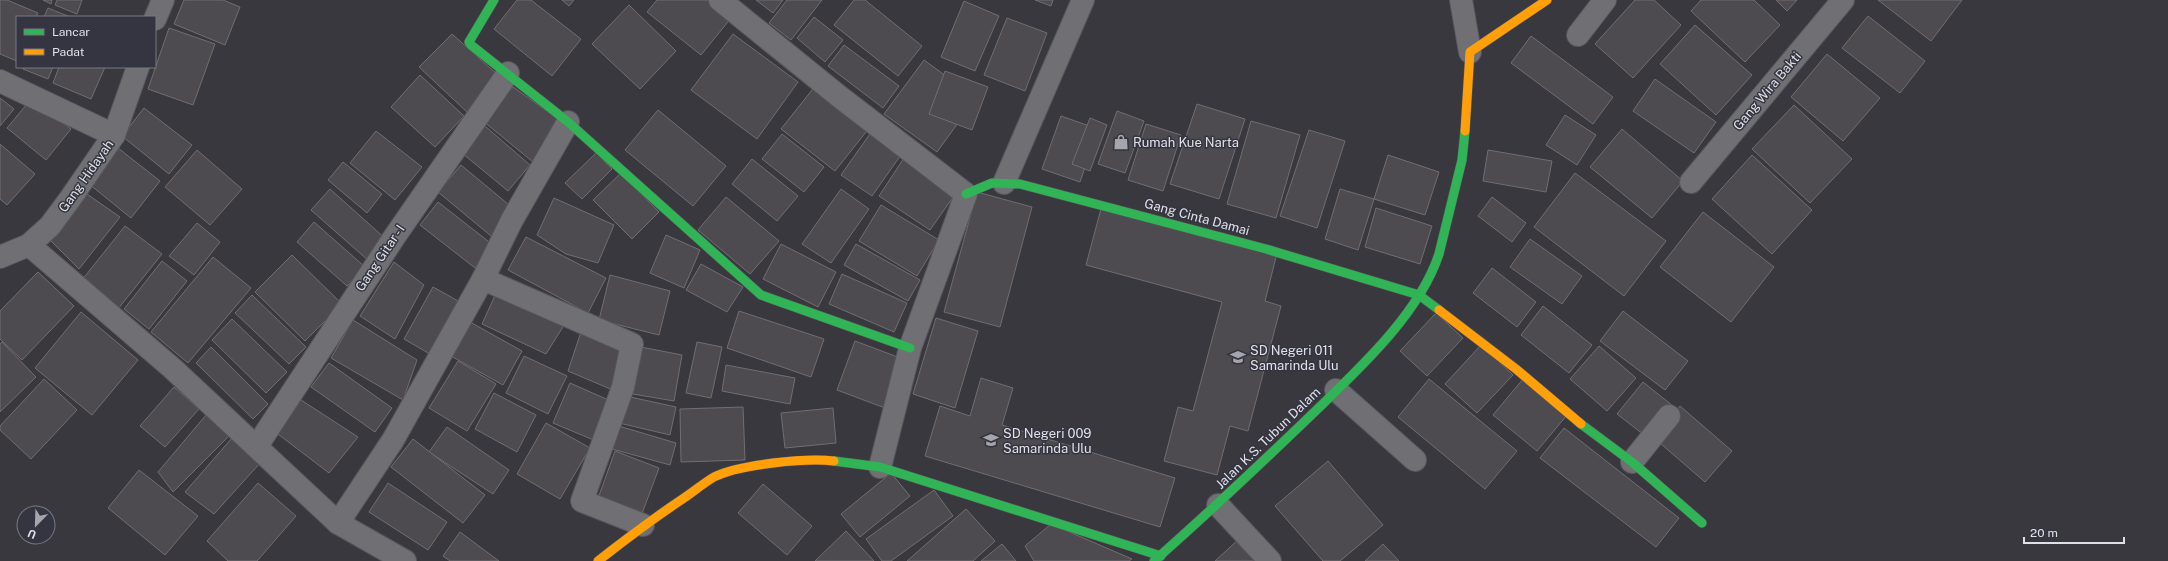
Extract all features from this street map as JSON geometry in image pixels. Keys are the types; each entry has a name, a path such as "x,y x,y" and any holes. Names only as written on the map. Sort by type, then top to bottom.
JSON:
{"street":[{"path":"156,17 163,0"},
{"path":"494,0 469,42 568,122 761,295 910,348"},
{"path":"720,0 840,97 966,194 910,348 880,468"},
{"path":"1004,183 1083,0"},
{"path":"1461,0 1470,52 1547,0"},
{"path":"1578,35 1605,0"},
{"name":"Gang Wira Bakti","path":"1691,182 1843,0"},
{"name":"Jalan K.S. Tubun Dalam","path":"1157,559 1218,505 1373,355 1419,295 1434,269 1439,254 1462,160 1467,111 1470,52"},
{"name":"Gang Hidayah","path":"0,257 29,245 50,226 114,135 138,68"},
{"name":"Gang Gitar - I","path":"257,446 395,236 508,73"},
{"path":"0,81 114,135"},
{"path":"338,523 393,440 483,278 512,220 568,122"},
{"name":"Gang Cinta Damai","path":"966,194 981,185 996,182 1020,184 1266,249 1419,295"},
{"path":"29,245 172,368 257,446 310,499 338,523 406,561"},
{"path":"483,278 632,344 623,387 582,501 643,526"},
{"path":"1419,295 1516,369 1574,418 1632,462 1702,523"},
{"path":"1336,390 1415,460"},
{"path":"1632,462 1669,416"},
{"path":"598,561 643,526 715,477 739,470 795,460 817,459 880,468 1157,559"},
{"path":"1218,505 1270,561"}],"building":[{"path":"0,0 7,0 38,13 36,16 16,16 16,61 0,54"},
{"path":"43,0 52,0 51,4"},
{"path":"57,0 82,0 77,14 55,5"},
{"path":"184,0 223,0 240,7 225,45 174,24"},
{"path":"517,0 531,0 581,39 552,76 494,29"},
{"path":"562,0 574,0 569,6"},
{"path":"657,0 708,0 731,18 701,55 647,12"},
{"path":"756,0 783,0 773,13"},
{"path":"787,0 822,0 791,40 769,23"},
{"path":"854,0 865,0 922,46 898,76 834,25"},
{"path":"1035,0 1053,0 1051,6"},
{"path":"1635,0 1654,0 1681,25 1633,78 1595,44"},
{"path":"1701,0 1754,0 1780,25 1745,62 1691,11"},
{"path":"1776,0 1797,0 1787,11"},
{"path":"1878,0 1962,0 1931,41"},
{"path":"964,1 999,16 975,71 941,57"},
{"path":"629,5 676,51 640,89 592,44"},
{"path":"48,8 68,16 44,16"},
{"path":"1868,16 1925,61 1900,93 1842,48"},
{"path":"814,17 843,40 825,62 797,38"},
{"path":"1007,18 1047,33 1025,91 984,75"},
{"path":"1695,25 1752,75 1716,115 1660,64"},
{"path":"169,28 215,44 193,105 148,89"},
{"path":"452,34 498,75 468,113 419,67"},
{"path":"733,34 798,82 757,139 691,90"},
{"path":"1531,36 1613,97 1593,124 1511,63"},
{"path":"844,45 899,86 883,108 828,66"},
{"path":"1827,54 1880,98 1843,141 1791,97"},
{"path":"924,60 976,98 937,152 884,114"},
{"path":"24,68 53,68 48,79"},
{"path":"59,68 105,68 91,99 53,83"},
{"path":"945,71 988,87 972,130 929,114"},
{"path":"420,75 464,116 435,147 391,107"},
{"path":"1655,79 1716,122 1694,153 1633,111"},
{"path":"816,85 870,127 835,171 781,129"},
{"path":"513,87 565,124 533,162 483,121"},
{"path":"0,98 14,109 0,126"},
{"path":"32,98 71,129 46,160 7,128"},
{"path":"1197,104 1245,119 1219,199 1170,184"},
{"path":"1794,105 1852,159 1810,203 1752,149"},
{"path":"144,108 192,145 169,174 122,136"},
{"path":"658,110 726,166 693,206 625,150"},
{"name":"Rumah Kue Narta","path":"1117,111 1144,121 1125,173 1098,164"},
{"path":"1565,115 1596,135 1577,165 1546,145"},
{"path":"1061,116 1098,129 1080,182 1042,169"},
{"path":"1090,118 1107,125 1090,171 1072,164"},
{"path":"1251,121 1300,135 1276,218 1227,204"},
{"path":"1146,124 1181,135 1163,191 1128,180"},
{"path":"485,126 530,165 508,191 462,153"},
{"path":"1622,129 1683,181 1652,218 1590,167"},
{"path":"1309,130 1345,141 1317,228 1280,216"},
{"path":"376,131 422,167 395,200 350,163"},
{"path":"872,131 903,152 872,196 841,175"},
{"path":"782,134 824,167 804,192 762,159"},
{"path":"0,144 35,174 7,205 0,199"},
{"path":"118,148 160,181 131,218 89,184"},
{"path":"197,150 242,189 210,225 165,187"},
{"path":"1488,150 1552,161 1546,192 1483,181"},
{"path":"596,153 612,169 582,199 565,183"},
{"path":"1388,155 1439,172 1425,215 1374,199"},
{"path":"1752,155 1812,210 1772,254 1712,199"},
{"path":"904,158 956,193 930,230 879,196"},
{"path":"752,159 798,196 777,221 732,184"},
{"path":"343,162 382,194 367,213 328,180"},
{"path":"461,165 514,209 491,236 438,192"},
{"path":"621,173 659,212 632,239 593,200"},
{"path":"1575,173 1666,241 1624,296 1534,227"},
{"path":"330,189 388,241 370,262 311,210"},
{"path":"841,189 869,209 831,263 802,244"},
{"path":"1340,189 1374,199 1358,250 1325,239"},
{"path":"84,192 120,217 79,269 49,239"},
{"path":"977,192 1032,207 1000,327 944,312"},
{"path":"726,197 779,241 750,274 698,230"},
{"path":"1492,197 1526,223 1512,242 1478,216"},
{"path":"554,198 614,225 598,263 566,254 537,235"},
{"path":"438,202 493,245 475,268 420,225"},
{"path":"881,205 939,240 917,276 859,241"},
{"name":"SD Negeri 011 Samarinda Ulu","path":"1102,205 1277,253 1265,301 1281,306 1248,431 1230,426 1217,475 1164,461 1178,407 1193,411 1222,302 1086,265"},
{"path":"1376,208 1432,226 1420,264 1365,247"},
{"path":"1703,212 1774,267 1731,322 1660,267"},
{"path":"314,222 365,267 347,286 297,242"},
{"path":"197,223 220,242 194,275 169,256"},
{"path":"125,226 162,254 118,309 82,280"},
{"path":"666,235 700,250 684,288 650,273"},
{"path":"526,237 606,278 588,313 508,270"},
{"path":"1530,239 1582,276 1562,304 1510,267"},
{"path":"781,244 836,272 818,307 763,279"},
{"path":"856,244 920,280 908,301 844,265"},
{"path":"292,255 342,304 305,341 255,292"},
{"path":"213,257 251,288 188,363 151,332"},
{"path":"162,261 187,281 149,329 124,309"},
{"path":"394,262 424,285 395,339 360,316"},
{"path":"701,264 743,287 727,312 686,290"},
{"path":"1492,268 1536,302 1517,327 1473,293"},
{"path":"38,272 74,306 22,360 0,339 0,311"},
{"path":"842,274 907,303 894,332 829,304"},
{"path":"610,275 670,291 659,335 599,320"},
{"path":"433,287 460,302 430,354 404,339"},
{"path":"497,291 566,322 546,354 482,324"},
{"path":"252,295 306,347 289,364 235,313"},
{"path":"1543,306 1592,345 1569,373 1521,335"},
{"path":"739,311 824,339 811,377 727,348"},
{"path":"1623,311 1688,361 1665,390 1600,341"},
{"path":"81,312 138,360 92,415 35,368"},
{"path":"1436,313 1463,338 1427,376 1400,351"},
{"path":"936,318 978,331 955,408 913,394"},
{"path":"232,319 287,372 266,393 212,340"},
{"path":"353,320 417,360 403,400 331,358"},
{"path":"470,322 522,351 503,385 451,356"},
{"path":"581,332 630,349 615,391 568,371"},
{"path":"855,341 903,359 885,408 837,390"},
{"path":"2,342 36,377 0,412 0,344"},
{"path":"697,342 722,347 711,398 686,393"},
{"path":"1481,345 1513,375 1477,413 1445,384"},
{"path":"1599,346 1636,378 1607,411 1570,379"},
{"path":"211,347 268,404 253,419 196,363"},
{"path":"641,347 682,355 674,401 633,394"},
{"path":"524,356 567,376 548,414 506,393"},
{"path":"458,361 496,384 467,431 429,408"},
{"path":"329,363 392,408 375,432 311,387"},
{"path":"726,365 795,378 790,404 722,391"},
{"name":"SD Negeri 009 Samarinda Ulu","path":"981,378 1013,388 1002,425 1175,478 1160,527 925,456 940,406 970,416"},
{"path":"44,379 77,410 31,459 0,430 0,426"},
{"path":"1429,379 1517,451 1485,489 1398,417"},
{"path":"1523,379 1567,415 1537,451 1493,415"},
{"path":"1643,382 1673,406 1648,438 1617,414"},
{"path":"570,383 613,402 596,441 553,423"},
{"path":"174,387 199,409 165,447 140,426"},
{"path":"494,393 536,415 517,452 475,429"},
{"path":"621,395 676,407 670,435 615,422"},
{"path":"298,398 358,437 329,473 274,431"},
{"path":"1680,406 1732,451 1705,482 1653,437"},
{"path":"743,407 745,460 681,462 680,409"},
{"path":"833,408 836,443 785,448 781,413"},
{"path":"206,415 229,436 173,492 158,472"},
{"path":"546,423 590,448 560,499 517,474"},
{"path":"612,424 676,443 670,465 605,447"},
{"path":"447,427 509,470 493,494 429,452"},
{"path":"1564,428 1679,518 1656,547 1540,458"},
{"path":"232,438 261,462 214,514 185,492"},
{"path":"413,439 485,495 463,523 391,467"},
{"path":"615,451 659,468 640,519 596,504"},
{"path":"1328,461 1383,525 1340,561 1323,561 1275,506"},
{"path":"139,470 198,516 165,555 108,508"},
{"path":"891,473 910,496 860,537 841,514"},
{"path":"258,483 296,516 257,561 228,561 207,541"},
{"path":"388,483 447,522 428,550 369,512"},
{"path":"763,484 812,526 787,555 738,513"},
{"path":"934,490 953,516 891,561 882,561 866,539"},
{"path":"966,509 995,541 973,561 907,561"},
{"path":"1051,524 1132,559 1129,561 1034,561 1025,546"},
{"path":"846,531 874,561 815,561"},
{"path":"460,532 499,561 450,561 443,556"},
{"path":"1239,539 1259,561 1215,561"},
{"path":"1002,544 1016,561 981,561"},
{"path":"1383,544 1399,561 1365,561"}],"traffic: fast":[{"path":"494,0 469,42 471,45 568,122 761,295 910,348"},
{"path":"1154,561 1248,475 1341,386 1381,345 1416,301 1429,278 1439,254 1462,160 1465,131"},
{"path":"966,194 992,183 1020,184 1266,249 1419,295 1439,310"},
{"path":"1581,424 1632,462 1702,523"},
{"path":"834,461 880,467 1161,556"}],"traffic: slow":[{"path":"1465,131 1470,52 1547,0"},
{"path":"1439,310 1516,369 1581,424"},
{"path":"598,561 703,484 725,472 756,465 791,461 834,461"}],"place":[{"name":"Rumah Kue Narta","path":"1121,142"},
{"name":"SD Negeri 011 Samarinda Ulu","path":"1238,357"},
{"name":"SD Negeri 009 Samarinda Ulu","path":"991,440"}]}
